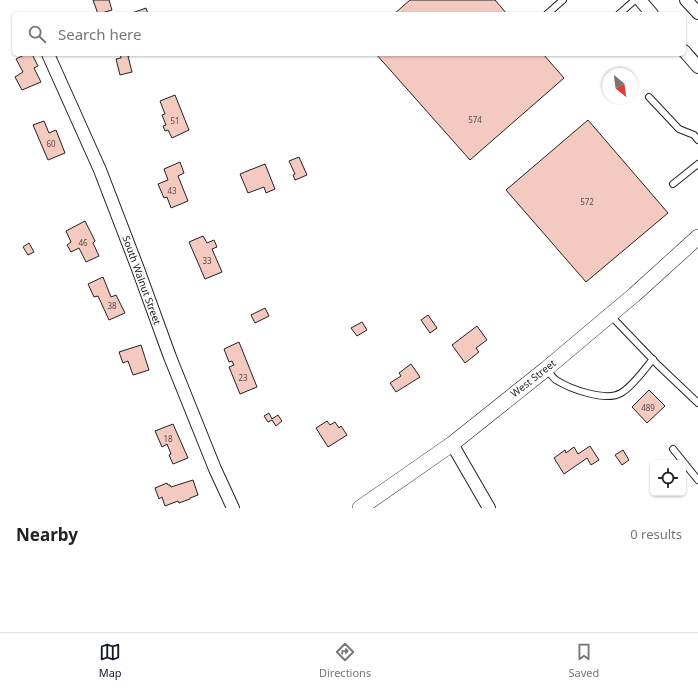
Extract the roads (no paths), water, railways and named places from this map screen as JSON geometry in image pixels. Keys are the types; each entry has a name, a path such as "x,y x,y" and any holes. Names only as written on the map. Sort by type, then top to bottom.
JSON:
{"street":[{"path":"640,0 650,12"},
{"path":"686,0 698,14"},
{"path":"686,53 698,67"},
{"name":"South Walnut Street","path":"49,56 100,170 170,357 215,469 233,508"},
{"name":"West Street","path":"360,508 452,444 546,369 698,237"},
{"path":"452,444 488,508"}],"lane":[{"path":"549,12 562,0"},
{"path":"621,12 635,0"},
{"path":"649,97 679,129 694,135 698,140"},
{"path":"673,184 698,164"},
{"path":"610,314 653,360 698,403"},
{"path":"546,369 556,379 587,394 615,395 621,393 653,360"},
{"path":"673,449 698,480"}]}
